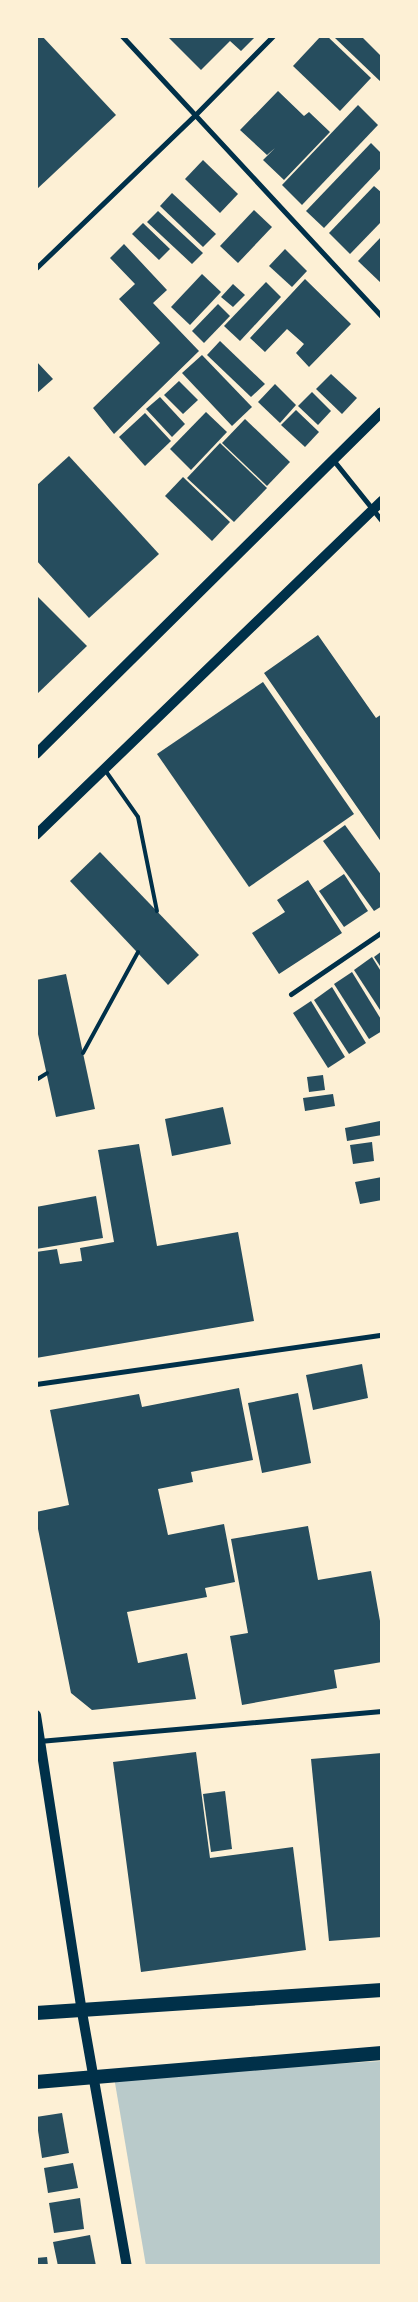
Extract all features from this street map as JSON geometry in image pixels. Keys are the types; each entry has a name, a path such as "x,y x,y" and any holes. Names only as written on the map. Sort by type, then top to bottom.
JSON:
{"highway":[{"path":"36,2013 82,2012 382,1990"},
{"path":"36,2082 382,2053"}],"main road":[{"path":"38,752 382,412"},
{"path":"36,834 382,501"},
{"path":"36,1715 82,2012 127,2266"}],"street":[{"path":"122,36 382,317"},
{"path":"36,268 194,116 272,36"},
{"path":"334,461 374,508 382,521"},
{"path":"291,994 382,932"},
{"path":"36,1384 382,1335"},
{"path":"39,1741 382,1711"}],"lane":[{"path":"104,768 138,817 157,911"},
{"path":"83,1053 138,952"},
{"path":"36,1080 47,1073"}],"shaded area":[{"path":"382,2061 382,2266 146,2266 114,2077"}],"building":[{"path":"36,36 42,36 116,115 36,190"},
{"path":"167,36 256,36 241,51 230,41 201,70"},
{"path":"321,36 327,36 371,78 340,111 293,66"},
{"path":"336,36 361,36 382,57 382,83 335,38"},
{"path":"278,91 304,116 309,112 330,132 284,180 263,160 275,148 267,155 240,130"},
{"path":"358,105 378,125 302,205 282,185"},
{"path":"371,143 382,154 382,167 324,228 306,211"},
{"path":"203,160 238,194 220,213 185,179"},
{"path":"374,186 382,193 382,221 350,254 329,233"},
{"path":"172,193 216,234 203,247 160,206"},
{"path":"254,210 272,227 238,263 220,246"},
{"path":"158,211 203,253 192,264 147,222"},
{"path":"143,223 170,249 159,260 132,234"},
{"path":"382,236 382,284 358,261"},
{"path":"124,244 167,290 153,303 199,351 114,434 93,408 160,343 119,299 135,284 110,258"},
{"path":"285,249 307,271 292,287 269,266"},
{"path":"202,274 221,292 190,325 171,307"},
{"path":"305,279 351,324 309,367 296,353 304,344 287,329 265,352 250,338"},
{"path":"266,282 281,297 240,341 224,326"},
{"path":"233,284 245,295 233,307 221,297"},
{"path":"218,304 230,316 204,343 192,331"},
{"path":"220,341 265,384 251,397 207,355"},
{"path":"202,355 252,407 232,426 182,373"},
{"path":"36,361 53,379 36,394"},
{"path":"331,374 357,398 342,414 316,389"},
{"path":"179,381 198,400 183,414 164,395"},
{"path":"275,384 296,405 280,423 258,402"},
{"path":"312,392 331,411 318,425 298,406"},
{"path":"160,397 185,424 172,437 146,409"},
{"path":"296,410 319,432 305,447 281,425"},
{"path":"206,412 227,432 191,470 170,449"},
{"path":"145,413 171,441 145,466 119,437"},
{"path":"245,419 290,462 267,486 222,443"},
{"path":"220,443 267,488 234,522 187,478"},
{"path":"69,456 159,554 89,618 36,560 36,486"},
{"path":"183,477 230,522 212,541 165,496"},
{"path":"36,595 87,646 36,695"},
{"path":"318,635 376,718 382,714 382,843 264,673"},
{"path":"263,682 354,814 249,887 157,754"},
{"path":"345,825 382,876 382,906 374,911 323,841"},
{"path":"100,852 199,955 168,985 70,881"},
{"path":"344,874 368,911 344,927 319,891"},
{"path":"308,880 342,933 279,974 252,933 285,912 277,900"},
{"path":"382,951 382,969 374,957"},
{"path":"372,957 382,973 382,1013 354,970"},
{"path":"352,972 382,1021 382,1031 369,1039 334,984"},
{"path":"66,974 95,1109 56,1117 36,1025 36,980"},
{"path":"332,987 366,1043 349,1054 314,1000"},
{"path":"311,1001 345,1057 328,1068 293,1013"},
{"path":"323,1075 325,1090 309,1092 307,1077"},
{"path":"333,1094 335,1106 305,1111 303,1098"},
{"path":"223,1107 231,1144 172,1156 165,1119"},
{"path":"380,1121 382,1135 347,1141 345,1128"},
{"path":"372,1142 374,1161 353,1164 350,1145"},
{"path":"139,1144 157,1246 238,1232 254,1321 36,1358 36,1252 57,1249 60,1264 82,1261 80,1248 114,1242 98,1150"},
{"path":"382,1177 382,1200 360,1204 355,1182"},
{"path":"96,1196 103,1238 36,1249 36,1207"},
{"path":"362,1364 368,1398 313,1410 306,1375"},
{"path":"239,1388 253,1460 191,1472 193,1482 158,1489 168,1535 224,1524 235,1582 205,1588 207,1597 127,1612 138,1663 187,1653 196,1699 92,1710 71,1693 36,1519 36,1512 69,1505 50,1410 139,1394 142,1407"},
{"path":"298,1393 311,1463 262,1473 248,1403"},
{"path":"308,1526 318,1580 371,1571 382,1632 382,1662 334,1670 337,1688 242,1705 230,1636 248,1633 231,1539"},
{"path":"196,1752 210,1858 293,1847 306,1950 141,1972 113,1762"},
{"path":"382,1753 382,1937 329,1941 311,1759"},
{"path":"225,1791 232,1849 211,1852 203,1794"},
{"path":"62,2113 69,2153 42,2158 36,2117"},
{"path":"73,2163 78,2188 48,2193 44,2168"},
{"path":"80,2198 84,2229 54,2233 49,2203"},
{"path":"90,2235 96,2266 58,2266 53,2242"},
{"path":"47,2257 48,2266 36,2266 36,2258"}]}
